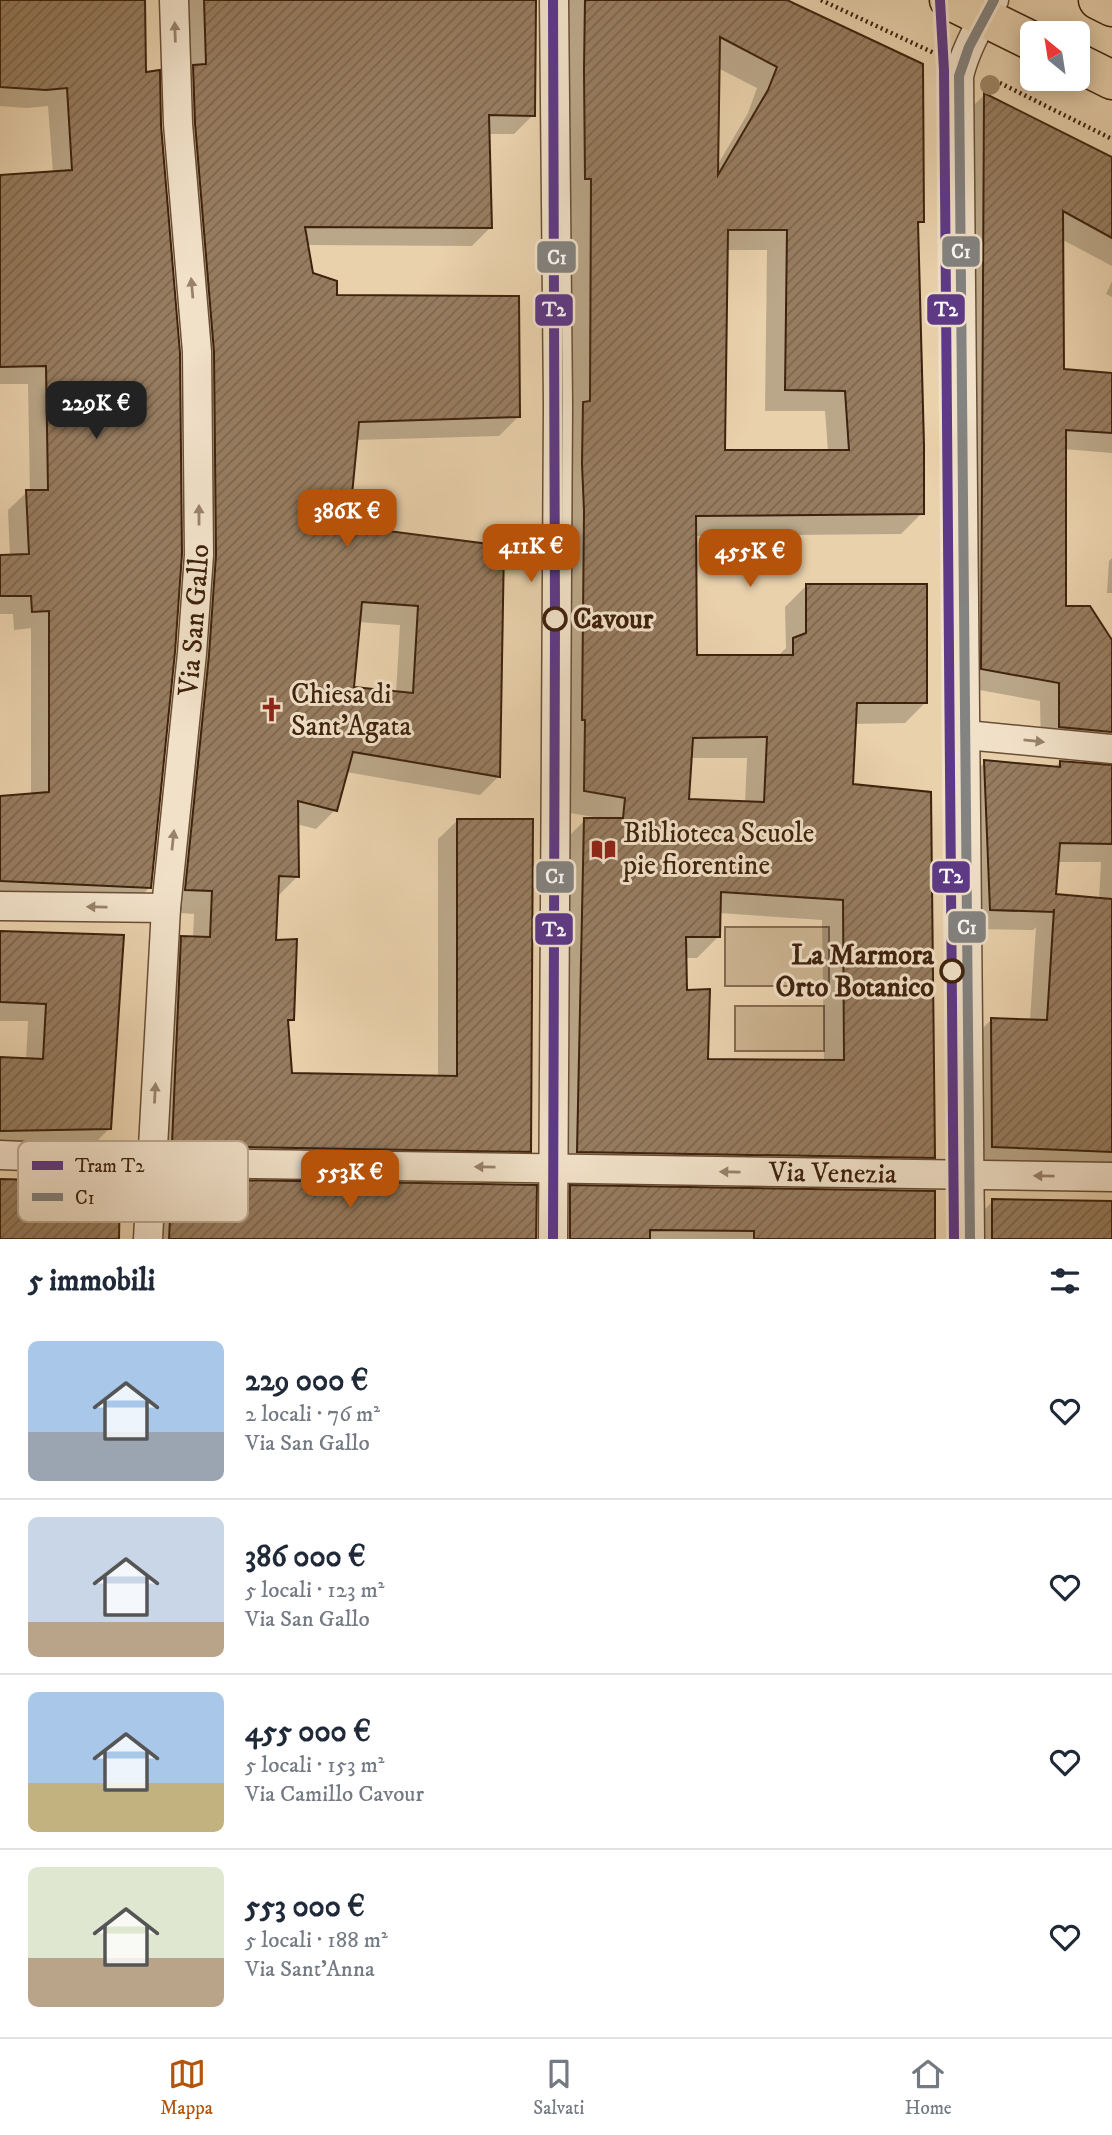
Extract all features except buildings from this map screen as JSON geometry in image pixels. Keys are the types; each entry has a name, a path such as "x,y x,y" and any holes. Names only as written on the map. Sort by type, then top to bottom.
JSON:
{"main road":[{"path":"949,0 989,9 1020,32"},
{"path":"1098,0 1112,7"},
{"path":"1090,70 1112,80"}],"street":[{"name":"Via San Gallo","path":"152,1141 166,908 192,653 199,555 197,352 178,124 174,0"},
{"path":"553,1239 558,405 554,0"},
{"path":"970,1239 960,90 962,65 989,9"},
{"path":"966,735 1112,749"},
{"path":"0,906 166,908"},
{"name":"Via Venezia","path":"0,1155 18,1156"},
{"name":"Via Venezia","path":"248,1163 1112,1177"}],"path":[{"path":"821,0 962,65 1112,139"}],"shaded area":[{"path":"725,927 829,927 829,986 725,986"},
{"path":"735,1006 824,1006 824,1051 735,1051"}],"tram line":[{"name":"T2","path":"553,0 553,1239"},
{"name":"T2","path":"940,0 944,70 954,1239"}],"transit line":[{"name":"C1","path":"553,1239 558,405 554,0"},
{"name":"C1","path":"970,1239 959,76 969,47 994,0"}],"place":[{"name":"Cavour","path":"555,619"},
{"name":"Chiesa di Sant'Agata","path":"271,710"},
{"name":"Biblioteca Scuole pie fiorentine","path":"603,849"},
{"name":"La Marmora Orto Botanico","path":"952,971"}]}
